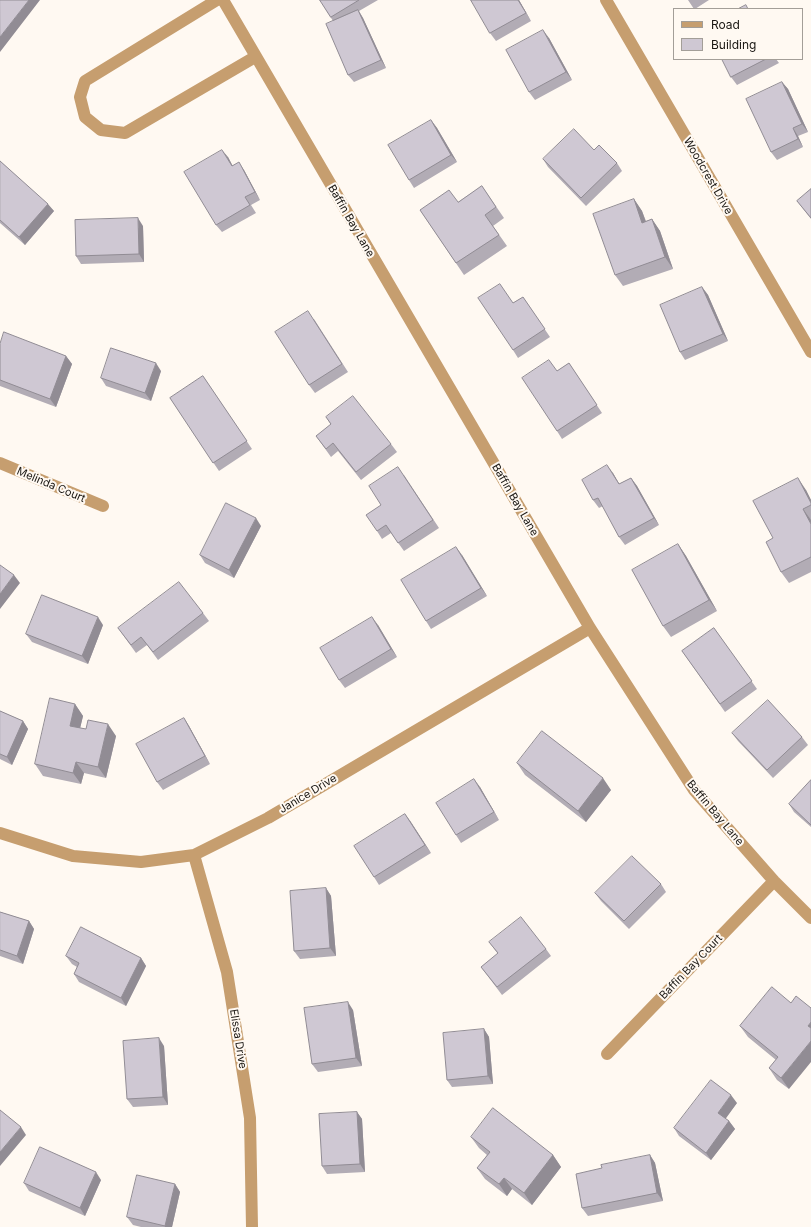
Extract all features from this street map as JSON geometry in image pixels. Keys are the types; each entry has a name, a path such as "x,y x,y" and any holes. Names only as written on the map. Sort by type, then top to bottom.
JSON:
{"street":[{"path":"217,0 85,80 80,97 85,117 101,130 125,133 255,57"},
{"name":"Baffin Bay Lane","path":"223,0 590,628 694,790 774,881 811,918"},
{"name":"Woodcrest Drive","path":"606,0 811,352"},
{"name":"Melinda Court","path":"0,463 102,506"},
{"name":"Janice Drive","path":"0,833 73,856 141,862 194,855 268,818 590,628"},
{"name":"Elissa Drive","path":"194,855 227,972 248,1102 250,1118 252,1227"},
{"name":"Baffin Bay Court","path":"608,1054 774,881"}],"building":[{"path":"0,0 29,0 0,37"},
{"path":"320,0 359,0 331,17"},
{"path":"471,0 518,0 526,13 490,33"},
{"path":"746,5 748,8 740,8"},
{"path":"358,10 381,60 348,75 326,24"},
{"path":"543,30 566,72 529,92 506,50"},
{"path":"722,60 764,60 731,77"},
{"path":"782,82 802,124 793,128 798,139 771,152 746,99"},
{"path":"431,120 451,155 409,180 388,145"},
{"path":"574,129 594,150 599,145 617,163 581,198 543,159"},
{"path":"222,150 232,166 239,162 255,192 245,197 250,205 216,225 184,172"},
{"path":"0,161 48,204 19,237 0,220"},
{"path":"482,186 496,207 485,215 499,235 456,263 420,210 449,190 458,202"},
{"path":"811,189 811,218 797,201"},
{"path":"634,199 642,223 652,219 665,257 615,275 593,214"},
{"path":"138,218 139,254 76,256 75,220"},
{"path":"500,284 513,303 523,297 545,329 513,350 478,298"},
{"path":"702,287 723,334 680,352 660,305"},
{"path":"308,311 342,364 309,385 275,332"},
{"path":"4,332 66,356 50,399 0,380 0,344"},
{"path":"111,348 156,363 145,393 101,378"},
{"path":"549,360 557,371 569,363 597,405 557,431 522,378"},
{"path":"203,376 247,441 213,463 170,398"},
{"path":"353,396 391,444 356,472 333,443 326,449 316,436 331,424 326,417"},
{"path":"607,465 619,484 631,478 654,518 619,537 598,498 593,500 582,480"},
{"path":"398,467 433,520 398,543 386,525 377,531 366,515 381,505 369,486"},
{"path":"798,478 811,503 811,505 803,509 811,524 811,557 781,572 766,542 773,538 753,501"},
{"path":"226,503 256,518 229,570 200,555"},
{"path":"678,544 709,600 663,626 632,570"},
{"path":"456,547 481,588 426,621 401,580"},
{"path":"0,565 14,575 0,594"},
{"path":"179,582 203,613 153,652 141,637 131,645 118,628"},
{"path":"42,595 98,617 82,656 26,634"},
{"path":"372,617 391,649 339,680 320,648"},
{"path":"714,628 752,681 720,704 682,651"},
{"path":"50,698 75,704 70,726 86,729 88,720 108,724 98,767 76,762 73,773 35,764"},
{"path":"768,700 802,737 767,770 732,733"},
{"path":"0,711 23,721 7,757 0,754"},
{"path":"184,718 205,756 157,782 136,744"},
{"path":"542,731 603,778 578,811 517,763"},
{"path":"474,779 494,812 456,835 436,803"},
{"path":"811,780 811,825 789,804"},
{"path":"405,814 425,845 374,877 354,846"},
{"path":"632,856 661,884 624,921 595,893"},
{"path":"326,888 330,948 294,951 290,891"},
{"path":"0,912 29,921 17,956 0,950"},
{"path":"521,917 546,949 497,987 481,967 498,953 489,942"},
{"path":"81,927 141,958 121,998 74,974 79,963 66,956"},
{"path":"772,987 791,1003 796,996 811,1008 811,1022 808,1026 811,1028 811,1041 781,1078 769,1068 778,1057 740,1026"},
{"path":"348,1002 356,1058 312,1064 304,1008"},
{"path":"484,1029 488,1076 447,1080 443,1033"},
{"path":"159,1038 163,1097 127,1099 123,1041"},
{"path":"711,1080 731,1095 718,1113 729,1121 706,1153 674,1128"},
{"path":"493,1108 553,1155 524,1193 504,1178 499,1184 477,1168 490,1152 471,1137"},
{"path":"0,1110 21,1127 0,1152"},
{"path":"357,1112 360,1164 322,1166 319,1114"},
{"path":"40,1147 96,1172 80,1208 24,1183"},
{"path":"650,1155 657,1193 582,1208 576,1174 602,1168 601,1165"},
{"path":"137,1175 175,1184 165,1226 127,1217"}]}
